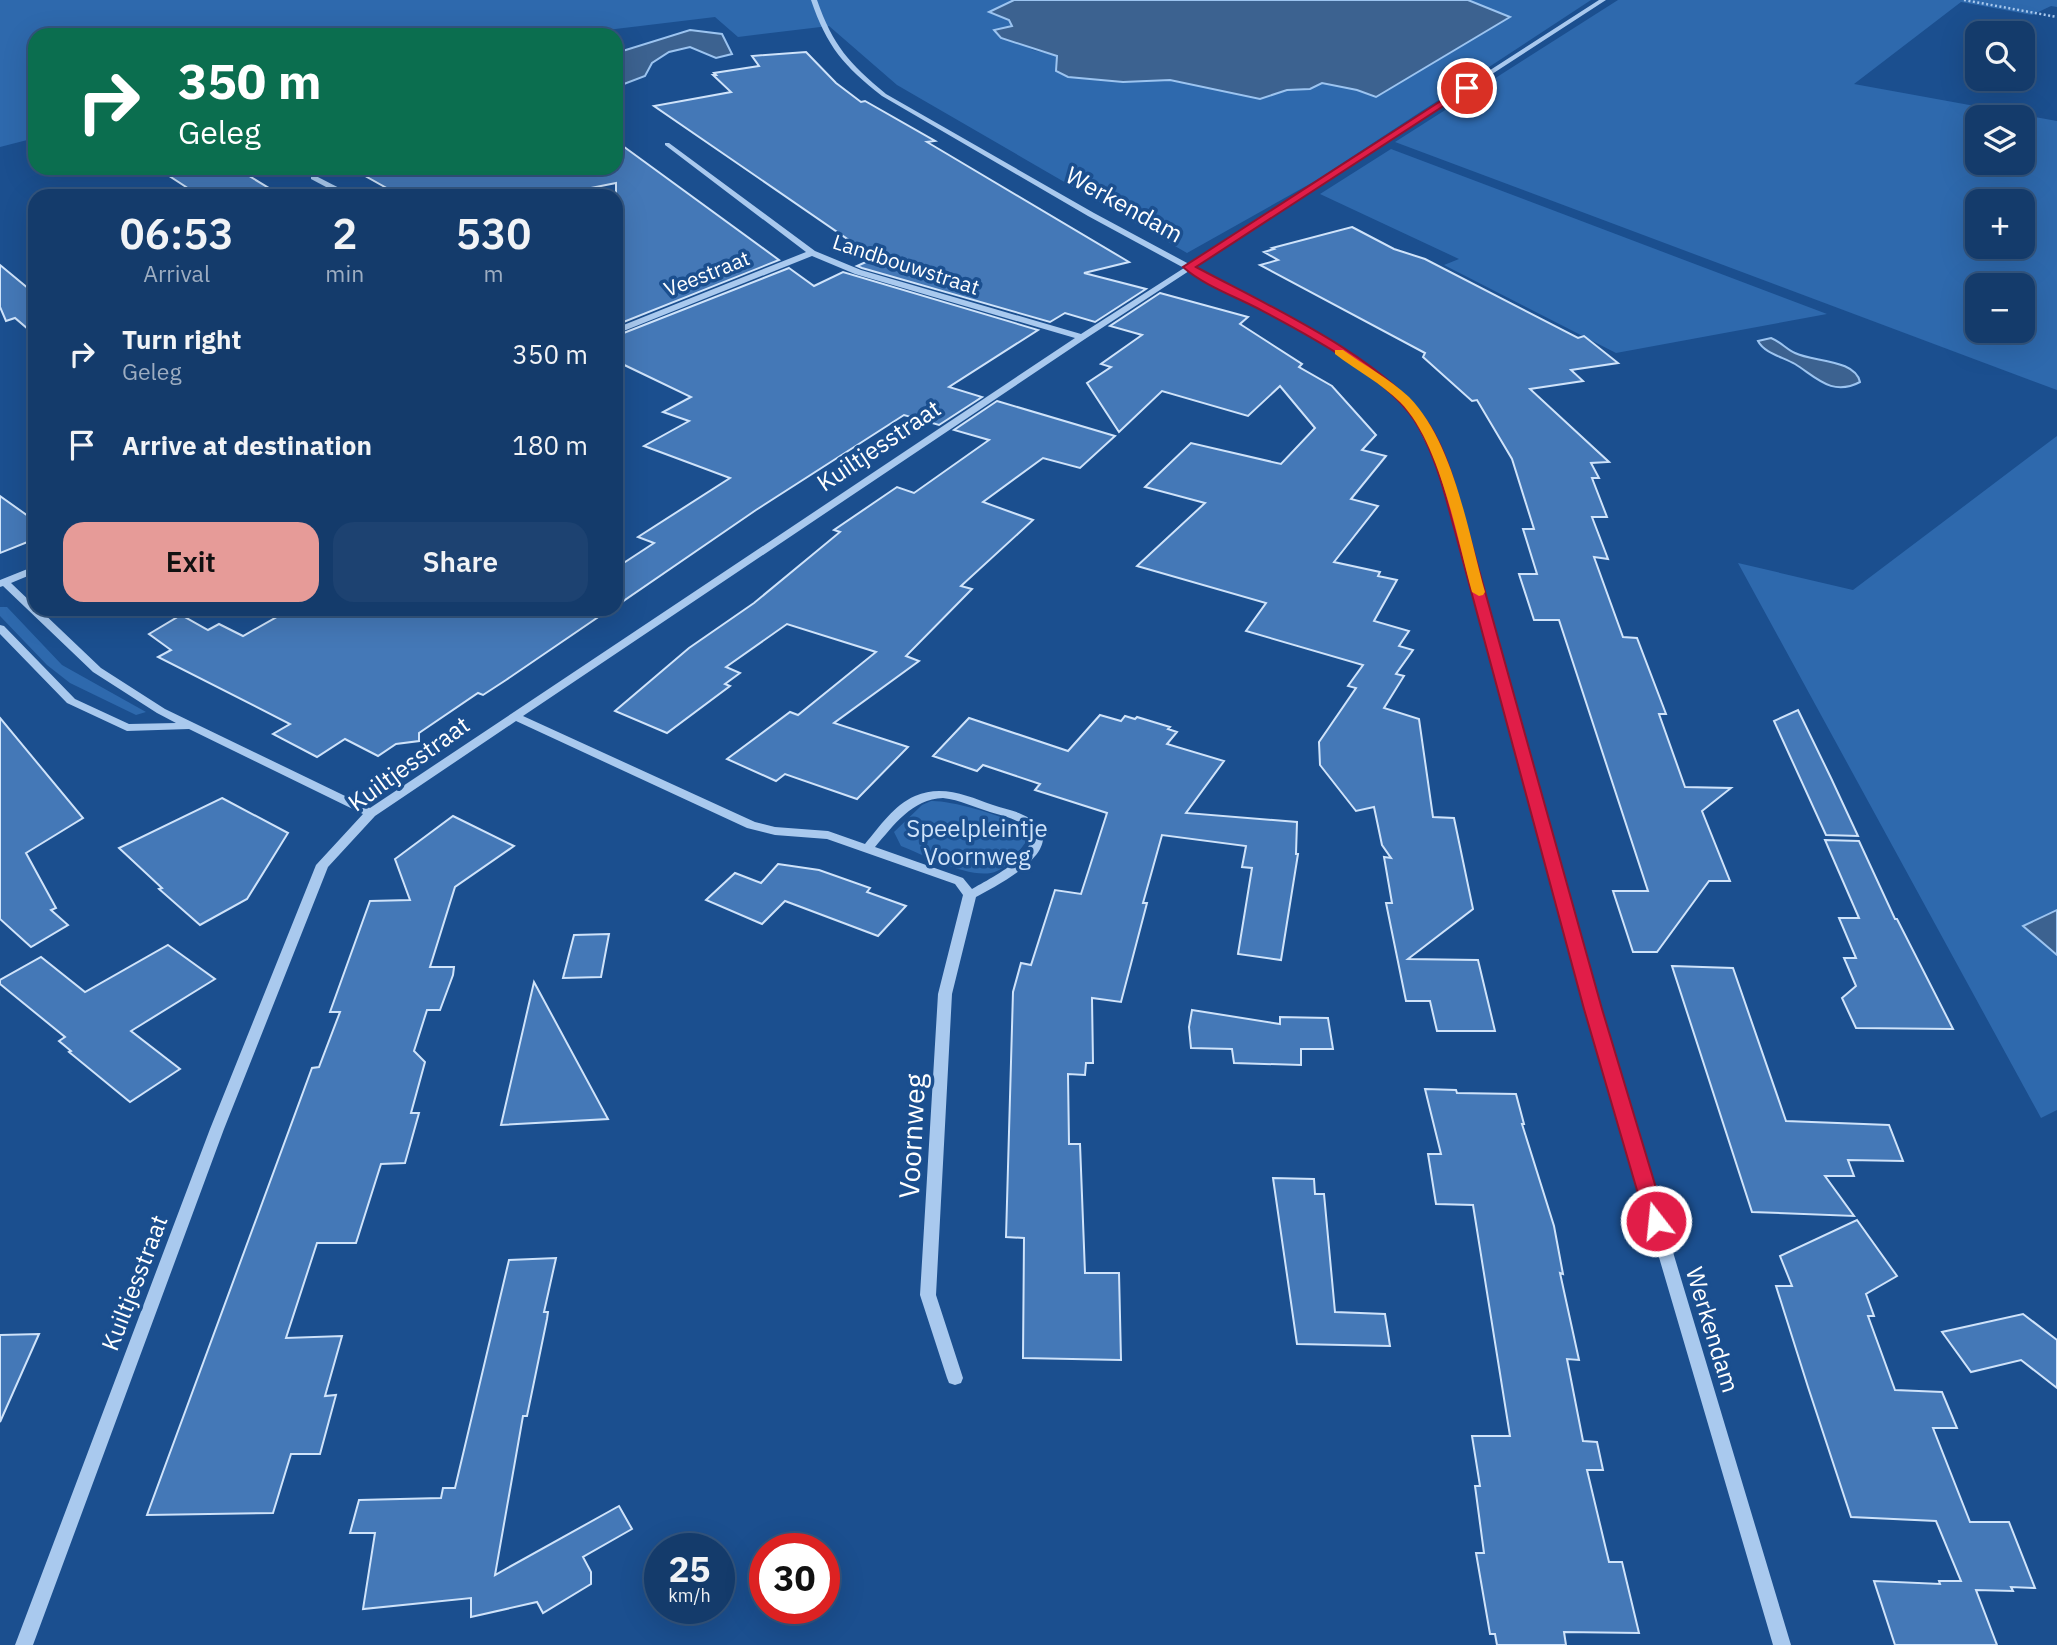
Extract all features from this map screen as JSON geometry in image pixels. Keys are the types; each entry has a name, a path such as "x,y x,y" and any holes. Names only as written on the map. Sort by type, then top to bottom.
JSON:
{"street":[{"name":"Werkendam","path":"814,0 826,35 844,62 884,95 1307,331 1379,379 1404,400 1424,425 1442,465 1593,1009 1782,1645"},
{"name":"Kuiltjesstraat","path":"24,1645 217,1129 322,865 371,813 1082,337 1602,0"},
{"name":"Landbouwstraat","path":"667,144 812,253 858,272 1082,337"},
{"path":"314,177 335,189"},
{"name":"Veestraat","path":"623,328 812,253"},
{"path":"28,572 2,583 28,607"},
{"path":"38,616 97,670 189,726 371,813"},
{"path":"0,628 71,701 127,728 189,726"},
{"path":"516,717 751,825 775,831 828,835 867,849 959,881 970,895 1009,875 1033,852 1037,833 1030,824 1018,817 958,797 927,796 913,801 867,849"},
{"name":"Voornweg","path":"955,1378 928,1295 945,993 970,895"}],"path":[{"path":"1964,0 2057,17"}],"green space":[{"path":"0,0 1014,0 990,13 1009,20 1012,26 995,30 1033,50 1057,56 1068,77 1123,82 1170,80 1260,99 1287,90 1310,89 1322,83 1376,97 1509,17 1468,0 1591,0 1315,181 1187,253 897,85 829,26 738,37 715,17 623,28 28,28 28,140 0,147"},
{"path":"1618,0 2057,0 2057,7 2051,6 2032,15 1961,2 1854,84 1969,105 1965,105 1965,175 2035,175 2035,117 2057,121 2057,390 1395,142"},
{"path":"1391,149 1827,314 1616,353 1444,265 1459,259 1320,194"},
{"path":"2057,436 2057,910 2023,926 2057,955 2057,1110 2041,1118 1738,563 1853,590"},
{"path":"0,607 7,607 62,665 146,712 136,715 70,683 47,665 0,616"},
{"name":"Speelpleintje Voornweg","path":"931,801 993,814 1022,829 1028,839 1006,865 988,873 976,873 949,866 901,846 894,832 922,805"}],"shaded area":[{"path":"1014,0 1468,0 1510,17 1376,97 1322,83 1310,89 1287,90 1260,99 1170,80 1123,82 1068,77 1056,71 1057,56 1001,38 994,30 1012,26 1009,20 989,12"},
{"path":"690,30 722,34 732,54 716,58 690,47 669,52 652,63 645,76 623,84 623,51"},
{"path":"1771,338 1795,353 1842,365 1857,375 1860,382 1841,387 1825,384 1795,364 1769,352 1758,341"},
{"path":"2057,910 2057,955 2023,926"}],"building":[{"path":"806,52 836,83 861,102 865,101 935,141 927,142 1129,262 1084,273 1146,289 1095,322 1065,313 1050,322 862,268 857,266 875,258 654,106 731,92 714,73 759,66 752,56"},
{"path":"623,146 779,260 623,322 623,189 616,189 616,183 586,189 388,189 364,175 623,175"},
{"path":"168,175 248,175 270,189 189,189"},
{"path":"1352,227 1394,249 1425,259 1578,338 1584,336 1618,363 1571,370 1583,381 1530,389 1609,462 1591,463 1599,478 1592,478 1607,517 1592,517 1608,559 1594,557 1623,637 1637,638 1666,714 1659,714 1685,787 1731,788 1702,811 1730,881 1709,881 1657,952 1633,952 1613,891 1648,891 1559,620 1534,620 1519,574 1537,574 1523,529 1534,529 1512,459 1477,400 1472,401 1423,357 1425,353 1260,265 1278,260 1264,252 1274,249 1272,248"},
{"path":"0,265 28,288 28,329 15,318 6,321 0,307"},
{"path":"789,268 814,286 843,272 1038,330 949,387 982,397 939,425 904,415 756,510 623,601 623,563 654,543 638,537 730,478 644,446 689,421 663,412 691,397 623,364 623,333"},
{"path":"1160,293 1248,317 1240,324 1302,364 1299,367 1332,386 1376,435 1362,450 1386,456 1351,499 1378,506 1334,562 1380,572 1378,576 1397,580 1374,621 1409,631 1399,646 1413,650 1396,674 1404,676 1384,708 1419,719 1433,817 1454,818 1473,909 1408,959 1478,960 1495,1031 1437,1031 1430,1001 1406,1001 1386,903 1392,903 1384,857 1391,858 1382,845 1374,807 1356,811 1320,765 1319,742 1356,688 1348,686 1363,665 1246,631 1266,603 1137,566 1205,503 1145,487 1191,443 1281,464 1315,428 1280,386 1248,416 1162,391 1119,432 1087,383 1111,367 1101,364 1142,335 1110,326"},
{"path":"997,401 1115,436 1080,468 1043,458 983,502 1033,520 961,586 972,589 906,656 919,661 834,723 908,747 857,799 785,774 776,781 727,759 790,712 798,715 876,652 787,624 726,667 740,673 725,684 730,686 667,733 615,711 689,648 754,603 840,532 834,530 897,487 914,493 989,440 954,430"},
{"path":"0,496 28,516 28,542 0,553"},
{"path":"179,616 208,630 219,624 243,636 279,616 600,616 483,695 478,693 419,733 419,741 396,744 378,756 345,739 317,757 273,734 290,724 158,657 171,650 149,634"},
{"path":"1798,710 1858,836 1826,835 1774,721"},
{"path":"1100,715 1121,721 1125,716 1135,719 1137,717 1170,727 1168,729 1177,732 1167,744 1224,761 1186,813 1297,822 1298,854 1281,960 1238,954 1252,868 1242,867 1246,846 1162,835 1143,903 1147,903 1121,1002 1092,998 1093,1063 1086,1063 1085,1075 1068,1074 1069,1144 1080,1144 1085,1273 1119,1273 1121,1360 1023,1358 1024,1238 1006,1237 1013,992 1021,963 1031,965 1055,890 1081,894 1107,813 1035,790 1040,784 983,765 977,771 933,756 969,718 1068,751"},
{"path":"0,718 83,818 26,853 56,908 51,910 68,925 31,947 0,919"},
{"path":"222,798 288,833 247,899 200,925 159,889 162,888 119,848"},
{"path":"453,816 514,846 455,887 430,967 454,967 453,975 440,1010 427,1010 414,1051 425,1062 411,1113 419,1113 405,1163 381,1164 356,1243 317,1243 286,1338 342,1336 325,1396 336,1395 320,1454 291,1454 273,1513 147,1515 312,1068 319,1067 340,1012 330,1012 370,901 410,900 395,859"},
{"path":"1825,840 1859,841 1895,919 1953,1029 1856,1028 1842,998 1856,986 1844,958 1856,958 1839,918 1859,918"},
{"path":"778,864 819,870 870,888 867,892 906,906 878,936 785,901 762,924 706,900 735,873 761,883"},
{"path":"609,934 601,977 563,978 574,935"},
{"path":"168,945 215,979 131,1031 180,1069 130,1102 69,1052 71,1051 59,1041 65,1037 0,984 0,980 41,957 85,992"},
{"path":"1672,966 1733,968 1786,1121 1889,1125 1903,1161 1848,1160 1854,1176 1825,1176 1854,1216 1752,1212"},
{"path":"534,982 608,1119 501,1125"},
{"path":"1192,1010 1280,1024 1280,1017 1328,1018 1333,1049 1301,1049 1301,1065 1234,1063 1232,1049 1191,1048 1189,1027"},
{"path":"1425,1089 1456,1090 1457,1093 1516,1094 1522,1124 1554,1226 1563,1274 1560,1273 1579,1360 1567,1359 1583,1441 1597,1442 1603,1470 1587,1470 1609,1562 1622,1562 1639,1633 1564,1632 1566,1645 1497,1645 1495,1634 1490,1634 1476,1553 1484,1553 1475,1486 1480,1486 1472,1436 1510,1436 1473,1205 1436,1204 1428,1154 1441,1154"},
{"path":"1273,1178 1314,1179 1315,1194 1324,1194 1335,1312 1385,1314 1390,1346 1297,1344"},
{"path":"1857,1220 1897,1276 1866,1294 1874,1316 1868,1316 1895,1390 1942,1392 1957,1428 1933,1428 1970,1522 2009,1522 2035,1588 2011,1587 2013,1591 1976,1590 1997,1645 1895,1645 1874,1581 1940,1584 1939,1581 1961,1581 1936,1521 1851,1517 1808,1387 1776,1286 1792,1286 1780,1256"},
{"path":"556,1258 544,1312 548,1312 547,1319 527,1416 523,1416 495,1575 619,1506 632,1529 583,1557 591,1572 591,1584 543,1613 537,1602 471,1617 471,1598 363,1609 375,1533 350,1533 359,1500 441,1498 443,1488 455,1488 509,1260"},
{"path":"2023,1314 2057,1340 2057,1388 2021,1360 1971,1372 1942,1332"},
{"path":"39,1334 0,1422 0,1335"}],"slow traffic":[{"path":"1339,352 1404,400 1424,425 1442,465 1479,592"}],"route":[{"path":"1467,88 1188,267 1307,331 1379,379 1404,400 1424,425 1442,465 1470,560 1593,1009 1656,1221"}]}
